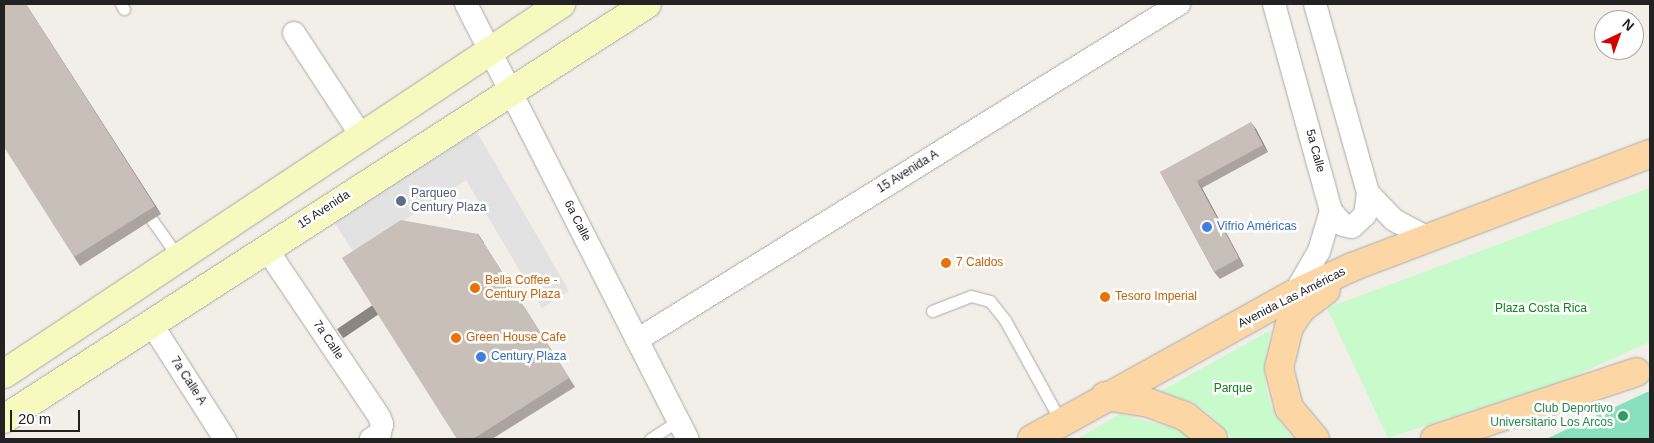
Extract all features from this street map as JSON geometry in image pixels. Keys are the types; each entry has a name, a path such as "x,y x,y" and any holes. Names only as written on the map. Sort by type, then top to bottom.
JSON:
{"main road":[{"name":"Avenida Las Américas","path":"1032,439 1105,396 1286,299 1352,267 1465,226 1650,154"},
{"path":"1286,299 1354,275 1465,226"},
{"path":"1315,439 1289,408 1282,389 1279,368 1282,347 1289,327 1300,309 1316,296 1354,275"},
{"path":"1435,439 1643,369"},
{"path":"1492,439 1643,369"},
{"path":"1105,396 1149,403 1185,416 1213,439"}],"street":[{"name":"6a Calle","path":"466,4 683,430"},
{"path":"4,374 489,50 561,4"},
{"name":"15 Avenida","path":"4,419 266,248 647,4"},
{"name":"15 Avenida A","path":"638,340 1179,4"},
{"name":"5a Calle","path":"1274,4 1331,211"},
{"path":"1315,4 1368,193 1366,215 1352,227 1343,224 1331,211"},
{"path":"294,33 362,136"},
{"path":"1368,193 1394,220 1430,239"},
{"path":"1286,299 1319,251 1331,211"},
{"name":"7a Calle","path":"266,248 379,416 382,424 375,436"},
{"name":"7a Calle A","path":"151,323 225,439"}],"lane":[{"path":"152,220 179,258"},
{"path":"932,311 971,296 990,301 1006,320 1061,422"},
{"path":"650,439 683,430"}],"green space":[{"name":"Plaza Costa Rica","path":"1650,188 1650,342 1568,379 1388,438 1327,308"},
{"name":"Parque","path":"1271,330 1264,368 1267,392 1275,415 1293,439 1233,439 1210,414 1192,402 1161,391"},
{"name":"Club Deportivo Universitario Los Arcos","path":"1650,391 1650,439 1546,439 1645,393"},
{"path":"1120,414 1178,429 1192,439 1077,439"}],"shaded area":[{"name":"Parqueo Century Plaza","path":"477,132 569,291 542,308 466,180 354,253 334,222"}],"building":[{"path":"4,4 26,4 155,206 74,257 4,147"},
{"name":"Vifrio Américas","path":"1251,122 1263,145 1197,181 1239,258 1214,272 1160,172"},
{"name":"Century Plaza","path":"401,220 478,234 569,378 473,439 457,439 342,258"}],"place":[{"name":"Parqueo Century Plaza","path":"401,201"},
{"name":"Vifrio Américas","path":"1207,227"},
{"name":"7 Caldos","path":"946,263"},
{"name":"Bella Coffee - Century Plaza","path":"475,288"},
{"name":"Tesoro Imperial","path":"1105,297"},
{"name":"Green House Cafe","path":"456,338"},
{"name":"Century Plaza","path":"481,357"},
{"name":"Club Deportivo Universitario Los Arcos","path":"1623,416"}]}
